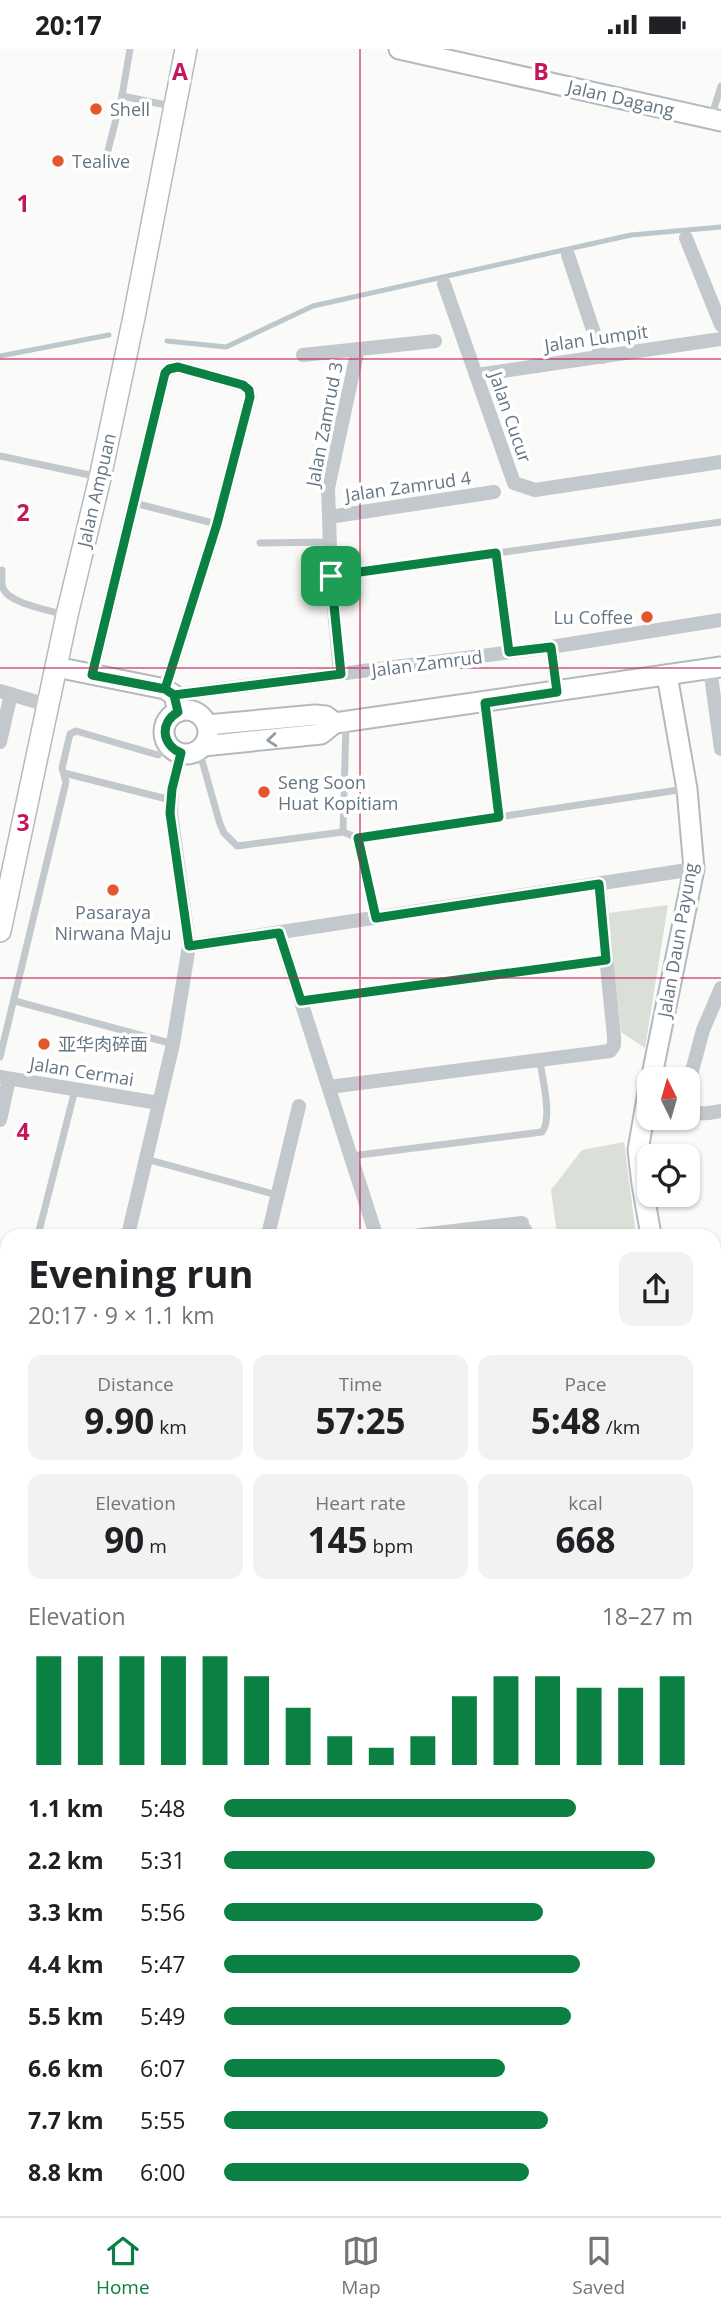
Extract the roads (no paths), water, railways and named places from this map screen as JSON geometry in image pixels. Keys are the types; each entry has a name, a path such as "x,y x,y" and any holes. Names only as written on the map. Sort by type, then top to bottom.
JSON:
{"main road":[{"name":"Jalan Ampuan","path":"0,931 47,705 100,478 186,49"}],"street":[{"name":"Jalan Dagang","path":"399,49 716,119"},
{"path":"686,238 721,325"},
{"path":"568,255 602,356"},
{"name":"Jalan Cucur","path":"444,284 514,483 535,490 721,463"},
{"name":"Jalan Lumpit","path":"476,375 721,339"},
{"path":"303,355 435,341"},
{"name":"Jalan Zamrud 3","path":"341,674 331,576 328,488 358,349"},
{"path":"92,675 165,373 178,367 243,385 249,390 250,397 172,698 172,715 165,727 166,740 188,749 321,734 340,723 715,667 721,749"},
{"name":"Jalan Zamrud 4","path":"329,517 494,492"},
{"name":"Jalan Zamrud","path":"56,667 172,698 551,647 721,620"},
{"path":"551,647 557,692"},
{"name":"Jalan Daun Payung","path":"654,1067 694,869 687,789 667,675"},
{"path":"0,742 5,692 47,705"},
{"path":"129,1229 173,1044 189,946 172,829 171,800 188,749 208,732 203,717 187,710 172,698"},
{"path":"207,725 315,715 326,716 340,723"},
{"path":"189,946 694,869"},
{"path":"329,1087 610,1051 614,1045 599,884"},
{"path":"279,933 374,1229"},
{"path":"693,1067 703,1030 721,988"},
{"path":"0,1120 5,1078"},
{"name":"Jalan Cermai","path":"5,1078 159,1103"},
{"path":"270,1229 299,1107"},
{"path":"700,1114 721,1111"},
{"path":"641,1131 638,1150 650,1229"},
{"path":"471,1229 522,1223"}],"lane":[{"path":"105,162 122,96 130,49"},
{"path":"716,119 721,86"},
{"path":"122,96 175,107"},
{"path":"0,456 100,478"},
{"path":"134,503 217,524"},
{"path":"331,576 721,522"},
{"path":"260,543 330,542"},
{"path":"496,553 509,652"},
{"path":"2,570 2,587 7,595 67,615"},
{"path":"485,703 499,817"},
{"path":"340,723 343,832"},
{"path":"0,1057 66,782 62,768 69,733 72,731 158,755 188,749 224,833 237,846 343,832 358,838 687,789"},
{"path":"64,773 171,800"},
{"path":"358,838 376,918"},
{"path":"301,1001 606,960"},
{"path":"15,1001 173,1044"},
{"path":"351,1156 542,1132 547,1123 547,1113 540,1060"},
{"path":"40,1229 75,1090"},
{"path":"146,1159 278,1195"},
{"path":"522,1223 529,1229"}],"waterway":[{"path":"167,341 226,347 313,306 631,235 721,227"},
{"path":"0,356 109,335"}],"place":[{"name":"Shell","path":"96,109"},
{"name":"Tealive","path":"58,161"},
{"name":"Lu Coffee","path":"647,617"},
{"name":"Seng Soon Huat Kopitiam","path":"264,792"},
{"name":"Pasaraya Nirwana Maju","path":"113,890"},
{"name":"亚华肉碎面","path":"44,1044"}]}
